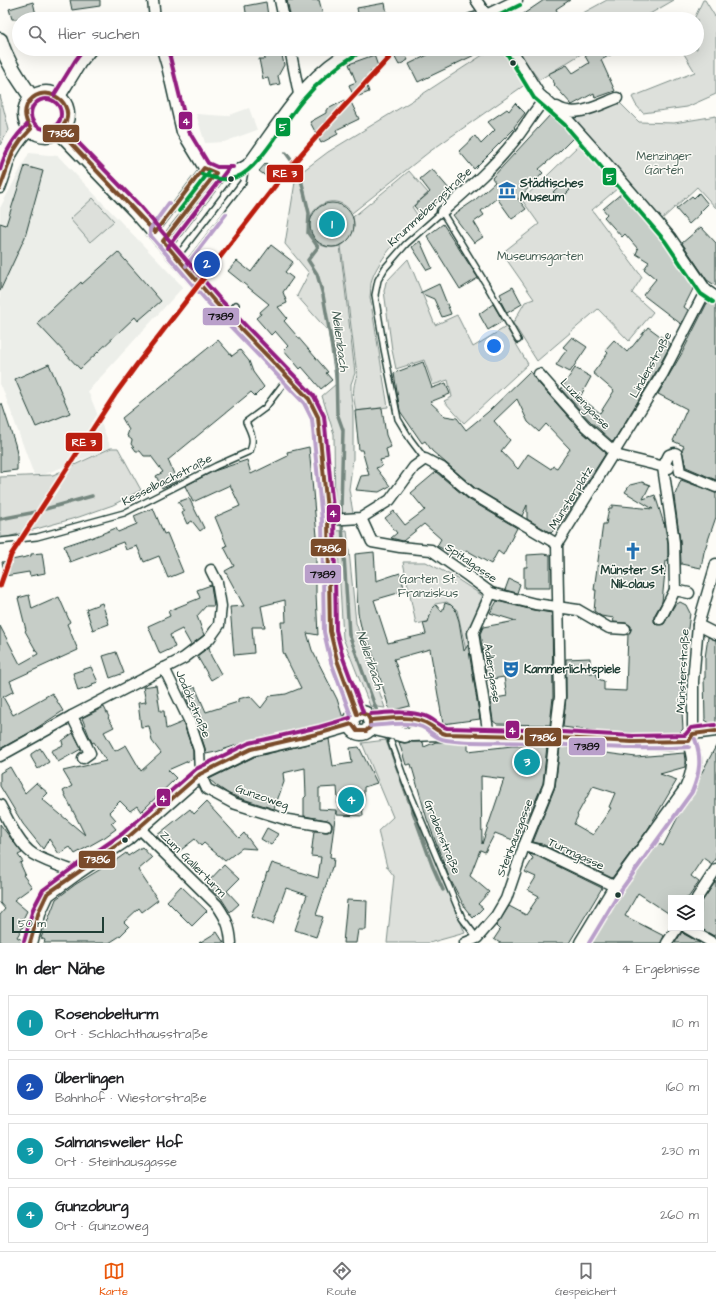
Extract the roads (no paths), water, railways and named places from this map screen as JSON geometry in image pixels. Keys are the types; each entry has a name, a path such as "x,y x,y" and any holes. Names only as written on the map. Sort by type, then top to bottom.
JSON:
{"street":[{"path":"153,0 154,12"},
{"path":"280,0 283,12"},
{"path":"476,0 484,12"},
{"path":"497,12 517,0"},
{"path":"0,40 10,64 32,98"},
{"path":"59,98 86,56"},
{"path":"164,56 182,132 204,168 216,173 233,173 250,162 299,94 333,61 342,56"},
{"path":"291,56 299,94"},
{"path":"515,56 539,94 580,133 665,231 706,290 716,297"},
{"path":"45,93 52,94 59,98 65,105 67,115 65,122 59,131 45,135 38,134 31,129 27,122 25,113 27,104 32,98 45,93"},
{"path":"545,99 561,110 573,113 617,98"},
{"name":"Krummebergstraße","path":"442,212 484,175 514,141 538,106 545,99"},
{"path":"0,188 10,159 20,141 31,129"},
{"path":"59,131 159,237 216,302 231,309 309,399 318,417 332,520 328,568 330,631 355,719 354,729 360,732 366,731 370,723 399,732 669,743 716,731"},
{"name":"Lindenstraße","path":"615,451 663,373 706,290"},
{"name":"Luziengasse","path":"539,374 585,426 619,456 668,468"},
{"name":"Münsterplatz","path":"558,659 557,544 615,451"},
{"path":"660,619 675,590 674,542 668,468 669,455 675,453 677,454 680,472 716,487"},
{"path":"332,520 361,518 390,500 414,467 425,458"},
{"name":"Krummebergstraße","path":"425,458 442,468 471,493 557,544"},
{"name":"Spitalgasse","path":"361,518 372,542 431,550 491,593 535,604 578,610 610,628 625,629"},
{"name":"Münsterstraße","path":"691,737 693,681 698,625 716,564"},
{"name":"Jodokstraße","path":"0,756 72,716 184,658 209,639 219,625 221,606 217,582 211,570"},
{"path":"675,590 689,593"},
{"name":"Adlergasse","path":"489,736 472,633 491,593"},
{"path":"698,625 716,634"},
{"name":"Steinhausgasse","path":"480,941 506,899 524,846 549,785 560,697 558,659"},
{"name":"Jodokstraße","path":"164,668 189,720 199,750 200,774"},
{"path":"72,716 90,753 82,758"},
{"path":"30,943 39,911 47,894 126,839 200,774 252,749 321,733 355,719"},
{"path":"399,732 408,719 424,722 437,733"},
{"path":"582,943 616,887 687,789 693,774 694,762 694,751 691,737"},
{"name":"Gunzoweg","path":"200,774 207,789 233,803 288,820 326,826"},
{"path":"0,805 13,830 32,854 77,872"},
{"name":"Zum Gallerturm","path":"139,828 217,905 227,919 231,932 231,943"},
{"name":"Turmgasse","path":"524,846 539,850 616,887"},
{"path":"699,895 716,869"},
{"path":"667,943 675,931"},
{"path":"692,931 713,943"},
{"path":"465,943 480,941"}],"lane":[{"path":"177,257 204,232 243,182 250,162"},
{"path":"159,237 204,168"},
{"path":"159,237 216,173"},
{"path":"177,257 233,173"},
{"path":"442,212 518,340"},
{"name":"Krummebergstraße","path":"425,458 410,440 398,419 375,295 378,280 385,268 406,244 442,212"},
{"name":"Kesselbachstraße","path":"0,541 37,537 124,513 216,466 250,451 253,443 252,434 246,422 265,408 289,377"},
{"name":"Grabenstraße","path":"399,732 405,781 462,918 480,941"}],"waterway":[{"name":"Nellenbach","path":"286,153 299,171 309,213 308,233 318,247 308,260 317,274 323,295 336,368 337,413 343,430 341,509 349,634 379,717"},
{"path":"0,519 31,513 92,496"},
{"name":"Nellenbach","path":"385,734 432,865 443,890"}],"place":[{"name":"Städtisches Museum","path":"507,190"},
{"name":"Rosenobelturm","path":"332,224"},
{"name":"Überlingen","path":"207,264"},
{"name":"Münster St. Nikolaus","path":"633,551"},
{"name":"Kammerlichtspiele","path":"511,669"},
{"name":"Salmansweiler Hof","path":"527,762"},
{"name":"Gunzoburg","path":"351,800"}],"park label":[{"name":"Menzinger Gärten","path":"664,163"},
{"name":"Museumsgarten","path":"540,256"},
{"name":"Garten St. Franziskus","path":"428,586"}]}
